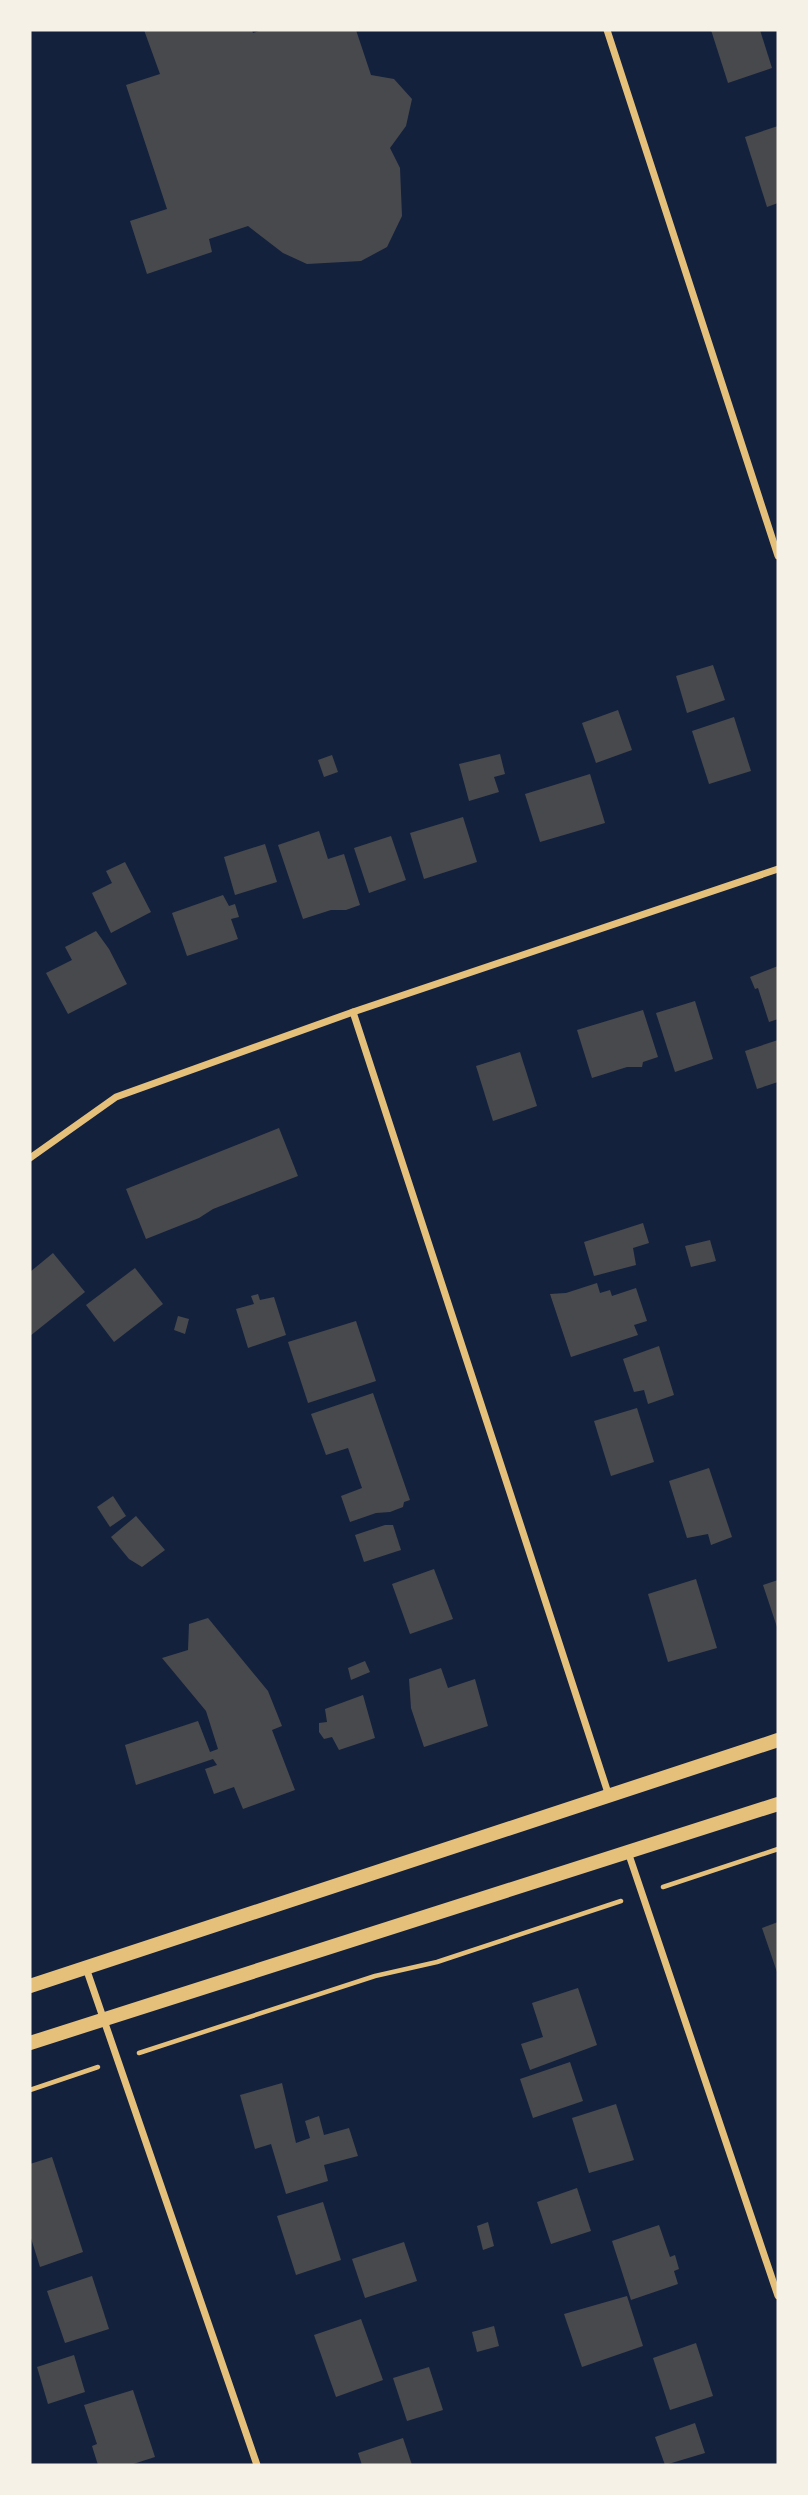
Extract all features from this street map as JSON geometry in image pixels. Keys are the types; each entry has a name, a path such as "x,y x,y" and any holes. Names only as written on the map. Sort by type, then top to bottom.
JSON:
{"main road":[{"path":"30,1986 778,1740"},
{"path":"30,2043 778,1804"}],"street":[{"path":"607,30 778,556"},
{"path":"30,1158 116,1097 353,1012 778,869"},
{"path":"353,1012 610,1797"},
{"path":"628,1852 778,2296"},
{"path":"86,1968 257,2465"}],"path":[{"path":"30,2090 375,1976 437,1962 778,1849"}],"building":[{"path":"144,30 252,30 253,33 262,30 356,30 371,75 394,79 412,99 406,126 390,148 400,168 402,216 387,247 361,261 307,264 283,253 248,226 209,239 212,252 147,274 130,221 167,209 126,85 160,74"},
{"path":"711,30 760,30 772,68 728,83"},
{"path":"778,126 778,203 767,207 745,137"},
{"path":"713,665 725,700 687,713 676,676"},
{"path":"618,710 632,750 596,763 582,723"},
{"path":"734,717 751,771 709,784 692,731"},
{"path":"500,754 505,774 494,777 499,792 469,801 459,764"},
{"path":"332,755 338,772 324,777 318,760"},
{"path":"590,774 605,823 540,842 525,794"},
{"path":"463,817 477,862 424,879 410,833"},
{"path":"319,831 328,859 344,854 360,905 303,919 278,845"},
{"path":"391,836 406,880 369,893 354,848"},
{"path":"265,844 277,882 235,895 224,857"},
{"path":"125,862 151,912 111,933 92,893 112,883 106,871"},
{"path":"223,895 229,906 235,904 239,917 231,919 238,939 187,956 172,913"},
{"path":"96,931 109,949 127,984 68,1014 46,973 72,960 65,947"},
{"path":"778,966 778,1019 769,1022 758,988 755,989 750,977"},
{"path":"695,1001 713,1059 675,1072 656,1013"},
{"path":"643,1010 658,1057 643,1062 642,1067 627,1067 592,1078 577,1030"},
{"path":"778,1040 778,1082 757,1089 745,1051"},
{"path":"520,1052 537,1106 493,1121 476,1066"},
{"path":"279,1128 298,1176 146,1239 126,1189"},
{"path":"643,1223 649,1243 633,1248 636,1265 594,1276 584,1242"},
{"path":"710,1240 716,1261 691,1267 685,1246"},
{"path":"53,1253 85,1292 30,1336 30,1272"},
{"path":"135,1268 163,1304 114,1342 86,1305"},
{"path":"597,1283 600,1293 610,1290 612,1296 636,1288 647,1321 634,1325 638,1335 571,1357 550,1294 566,1293"},
{"path":"258,1294 260,1300 274,1297 286,1335 248,1348 236,1309 254,1304 251,1296"},
{"path":"178,1316 189,1319 185,1334 174,1330"},
{"path":"356,1321 376,1381 308,1403 288,1342"},
{"path":"659,1346 674,1395 648,1404 644,1390 634,1392 623,1359"},
{"path":"373,1393 410,1500 404,1502 403,1507 390,1512 376,1513 350,1522 341,1496 362,1488 348,1448 326,1455 311,1414"},
{"path":"637,1408 654,1462 611,1476 594,1421"},
{"path":"709,1468 732,1537 711,1545 708,1534 687,1538 669,1481"},
{"path":"113,1496 126,1516 110,1527 97,1507"},
{"path":"136,1516 165,1550 142,1567 129,1559 111,1537"},
{"path":"393,1525 401,1550 364,1562 355,1535"},
{"path":"434,1569 453,1619 410,1634 392,1584"},
{"path":"696,1579 717,1648 668,1662 648,1594"},
{"path":"778,1580 778,1630 763,1585"},
{"path":"208,1618 268,1691 282,1726 272,1730 295,1790 243,1809 234,1787 214,1794 205,1769 217,1765 213,1759 136,1785 125,1745 198,1721 210,1752 218,1749 206,1711 162,1658 188,1650 189,1624"},
{"path":"365,1661 370,1672 351,1680 348,1668"},
{"path":"441,1668 448,1688 475,1679 488,1726 424,1747 411,1708 409,1679"},
{"path":"363,1695 375,1738 339,1750 332,1737 324,1739 319,1732 319,1723 327,1722 325,1709"},
{"path":"778,1922 778,1975 762,1928"},
{"path":"578,1988 597,2045 530,2070 521,2044 543,2037 532,2003"},
{"path":"570,2062 583,2101 533,2118 520,2079"},
{"path":"282,2083 296,2143 310,2138 305,2121 319,2116 324,2135 349,2128 358,2156 324,2165 328,2181 286,2194 271,2144 255,2149 240,2095"},
{"path":"616,2104 634,2160 589,2173 572,2118"},
{"path":"52,2157 83,2252 40,2267 30,2235 30,2164"},
{"path":"577,2188 591,2231 551,2244 537,2202"},
{"path":"323,2202 341,2260 296,2275 277,2216"},
{"path":"488,2222 494,2246 483,2250 477,2226"},
{"path":"659,2225 670,2257 675,2255 679,2269 674,2271 678,2284 631,2300 612,2241"},
{"path":"404,2242 417,2281 365,2298 352,2259"},
{"path":"92,2276 109,2329 65,2343 47,2291"},
{"path":"627,2296 643,2346 582,2367 564,2314"},
{"path":"361,2319 383,2380 336,2397 314,2335"},
{"path":"494,2326 499,2346 477,2352 472,2332"},
{"path":"696,2343 713,2396 670,2410 653,2358"},
{"path":"74,2355 85,2392 48,2404 37,2367"},
{"path":"429,2367 443,2410 407,2421 393,2378"},
{"path":"133,2390 155,2457 130,2465 98,2465 92,2446 97,2444 84,2405"},
{"path":"695,2423 705,2453 665,2465 655,2437"},
{"path":"403,2438 412,2465 362,2465 358,2453"}]}
